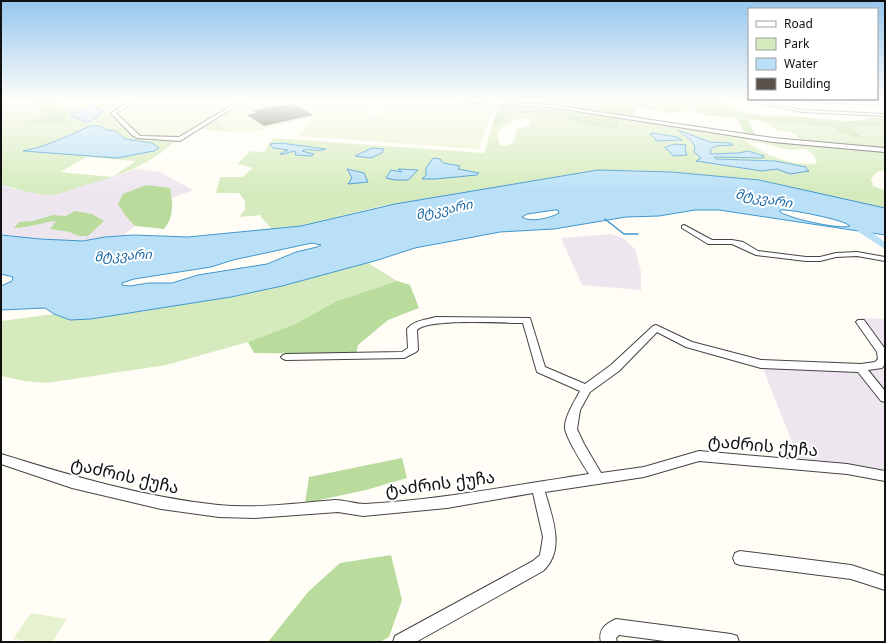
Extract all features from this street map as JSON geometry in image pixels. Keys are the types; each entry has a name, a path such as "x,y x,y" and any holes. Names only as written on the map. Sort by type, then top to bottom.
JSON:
{"street":[{"path":"131,131 139,137 180,139 193,131"},
{"path":"714,131 773,140 885,150"},
{"path":"684,227 711,242 732,242 740,244 756,253 806,259 820,259 836,255 857,254 885,259"},
{"path":"286,357 404,355 413,350 412,329 416,325 436,320 527,320 541,369 586,389"},
{"path":"598,478 579,447 571,429 575,410 586,389 615,368 656,328 688,345 761,364 861,368 878,366 883,360 882,352 861,322"},
{"path":"861,368 885,398"},
{"name":"ტაძრის ქუჩა","path":"1,459 72,482 160,503 219,511 255,512 338,506 363,510 447,502 644,472 699,456 847,469 885,476"},
{"path":"401,642 538,566 546,559 550,537 538,487"},
{"path":"740,558 851,572 885,583"},
{"path":"609,642 608,635 616,627 731,642"}],"shaded area":[{"path":"136,169 160,172 193,190 172,198 170,188 125,215 135,226 122,236 83,241 1,235 1,184 13,189 30,191 112,177"},
{"path":"611,234 623,238 635,249 641,272 641,290 582,285 561,238"},
{"path":"861,318 885,319 885,350"},
{"path":"762,366 885,370 885,479 800,462"}],"green space":[{"path":"1,131 80,131 41,147 25,151 117,158 154,151 152,143 125,139 116,131 127,131 132,136 177,139 145,163 113,177 136,161 87,157 60,172 112,177 60,194 41,194 19,190 1,184"},
{"path":"127,131 193,131 183,137 132,136"},
{"path":"227,131 256,131 248,133"},
{"path":"302,131 485,131 479,149 297,136"},
{"path":"491,131 499,131 497,136 500,145 505,146 514,142 517,131 704,131 777,142 885,152 885,170 877,172 871,179 873,186 885,190 885,208 759,180 671,172 619,170 562,176 451,194 377,207 301,226 272,229 261,217 261,215 239,217 245,210 245,201 239,193 216,193 220,177 242,177 253,168 237,164 251,151 264,152 273,138 484,153","holes":["747,141 790,150 806,149 814,155 817,163 801,164 780,159 760,150"]},
{"path":"744,131 753,131 755,135 745,133"},
{"path":"778,131 839,131 843,134 851,134 860,138 864,136 855,131 885,131 885,149 804,142 793,133"},
{"path":"835,131 855,131 865,138 850,135"},
{"path":"146,185 170,188 172,210 170,220 164,229 135,226 118,204 123,194"},
{"path":"75,211 92,214 104,221 88,236 78,236 70,232 50,229 56,221 14,228 19,222 33,221 53,215 66,216"},
{"path":"368,263 397,281 337,301 295,324 248,342 166,365 47,383 24,381 1,376 1,321 54,314 70,320 91,319 131,313 231,297 282,286"},
{"path":"397,281 410,285 419,308 388,320 358,345 356,354 254,353 248,342 295,324 337,301"},
{"path":"402,458 407,478 366,490 305,503 309,477"},
{"path":"391,555 402,600 389,637 380,642 268,642 308,592 340,563"},
{"path":"31,613 67,619 52,642 35,642 13,639"}],"water":[{"path":"79,131 116,131 125,139 152,143 159,148 154,151 117,158 23,151 49,144"},
{"path":"679,131 710,142 730,143 733,145 716,146 711,149 710,154 738,153 748,151 764,156 763,158 714,157 716,159 775,161 806,167 809,171 790,174 777,169 762,171 696,161 701,158 694,152 695,148 692,142"},
{"path":"653,133 677,137 682,140 656,141 650,134"},
{"path":"281,143 326,149 302,151 314,154 312,156 295,155 296,152 280,154 288,150 273,148 270,144"},
{"path":"675,144 686,145 685,149 687,155 673,156 665,148"},
{"path":"372,148 384,149 382,153 371,158 355,156"},
{"path":"433,158 440,159 443,163 460,166 458,169 479,173 477,175 422,179 426,175 426,168"},
{"path":"347,169 364,173 368,182 348,184 352,178"},
{"path":"398,169 418,170 408,180 386,178 391,170 402,172"},
{"name":"მტკვარი","path":"598,170 671,172 759,180 885,208 885,235 719,210 695,210 659,216 626,217 554,229 500,232 415,248 378,260 282,286 231,297 91,319 70,320 54,314 45,308 1,310 1,286 12,281 13,277 1,274 1,235 83,241 105,237 133,235 188,237 301,226 395,204","holes":["558,210 559,213 551,217 535,220 522,217 527,214","786,210 817,215 850,226 845,227 814,223 792,217 779,211","312,243 321,245 296,252 267,264 198,275 172,283 148,283 130,286 122,285 122,283 134,279 211,267 233,260"]}],"waterway":[{"path":"605,219 624,234 638,234"},
{"path":"852,221 863,231 885,246"}]}
